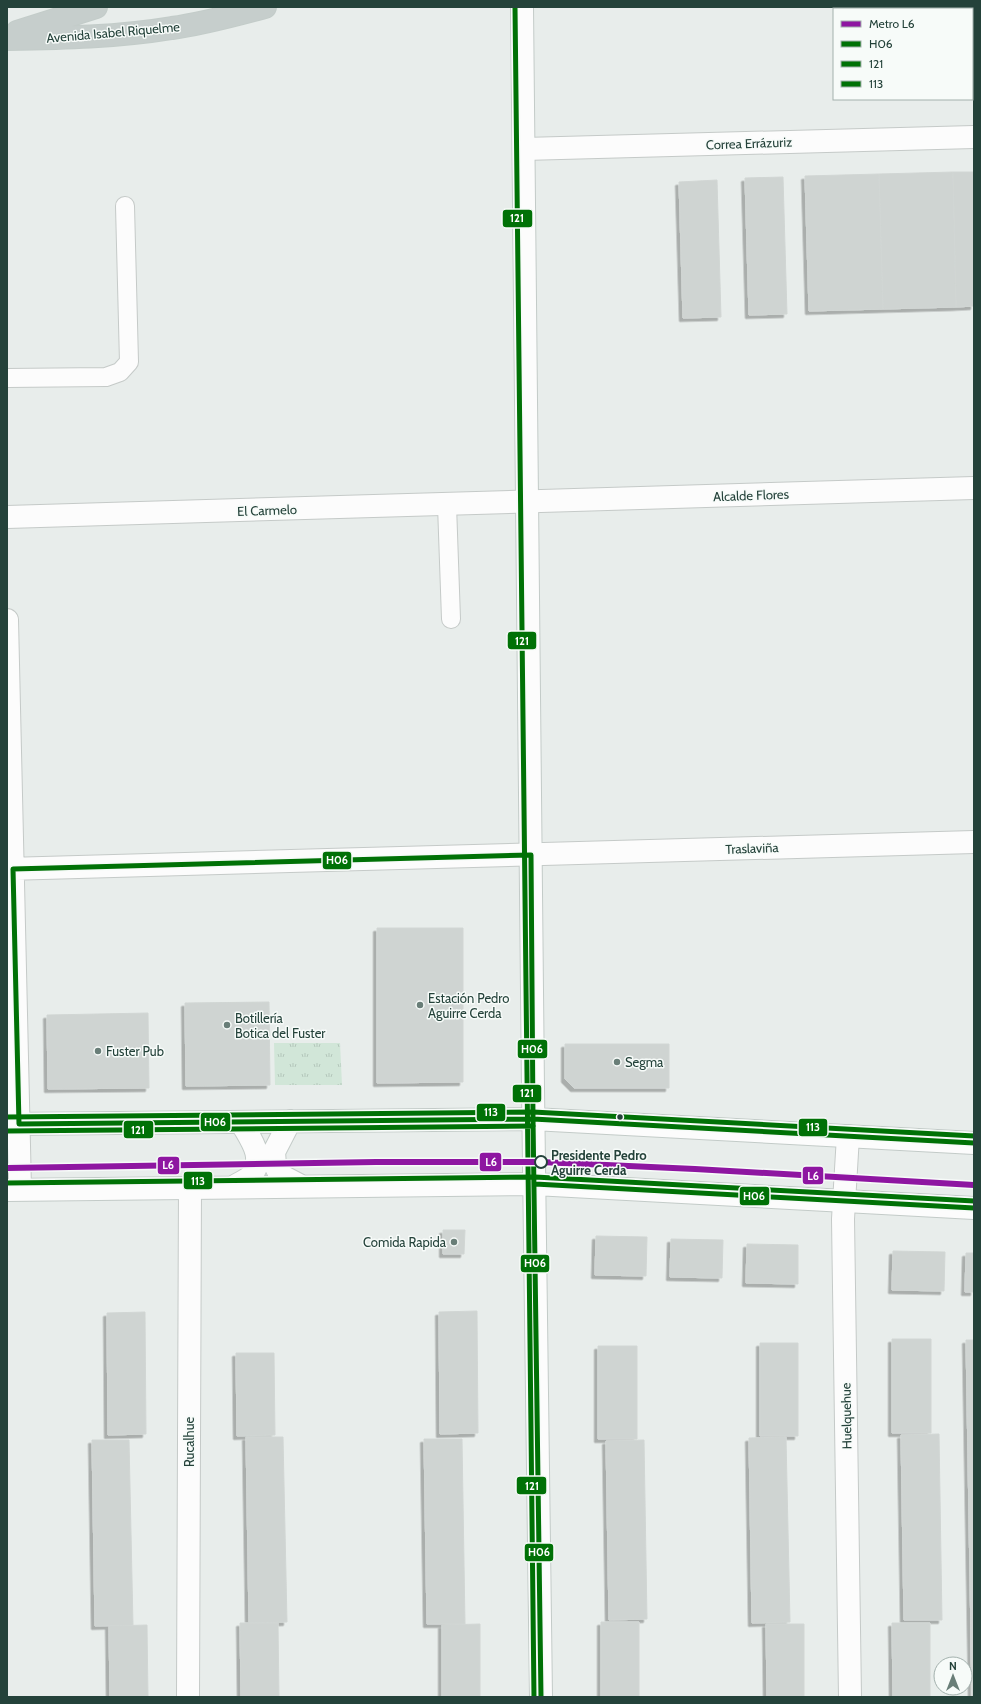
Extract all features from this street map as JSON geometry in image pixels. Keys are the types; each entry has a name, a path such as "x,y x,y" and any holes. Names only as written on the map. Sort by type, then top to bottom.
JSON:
{"highway":[{"name":"Avenida Isabel Riquelme","path":"7,35 96,7"},
{"name":"Avenida Isabel Riquelme","path":"7,39 109,35 174,28 265,7"}],"street":[{"path":"522,7 533,1119 541,1697"},
{"name":"Correa Errázuriz","path":"524,150 974,137"},
{"name":"Alcalde Flores","path":"527,503 974,488"},
{"name":"El Carmelo","path":"7,517 527,503"},
{"path":"7,620 14,1190 535,1184 974,1208"},
{"name":"Traslaviña","path":"10,869 974,842"},
{"path":"13,1124 533,1119 974,1142"},
{"path":"290,1121 274,1152 275,1164 280,1175 301,1186"},
{"path":"233,1187 251,1176 257,1164 258,1157 257,1151 241,1122"},
{"name":"Huelquehue","path":"848,1136 843,1201 850,1697"},
{"name":"Rucalhue","path":"188,1697 190,1188"}],"lane":[{"path":"7,378 106,377 120,372 129,362 124,206"},
{"path":"447,505 451,619"}],"green space":[{"path":"274,1043 340,1043 342,1085 275,1085"}],"building":[{"path":"953,172 974,172 974,306 956,307"},
{"path":"953,172 956,307 883,309 879,174"},
{"path":"879,174 883,309 809,311 805,176"},
{"path":"783,177 787,314 749,315 745,178"},
{"path":"717,180 721,317 683,318 679,182"},
{"name":"Estación Pedro Aguirre Cerda","path":"377,928 463,928 463,1082 377,1083"},
{"name":"Botillería Botica del Fuster","path":"269,1002 270,1085 186,1086 185,1003"},
{"name":"Fuster Pub","path":"148,1013 149,1088 48,1089 47,1015"},
{"name":"Segma","path":"565,1044 669,1044 669,1088 574,1088 565,1079"},
{"name":"Comida Rapida","path":"443,1230 465,1230 464,1254 443,1254"},
{"path":"596,1236 647,1237 646,1276 595,1275"},
{"path":"671,1239 723,1240 722,1278 670,1277"},
{"path":"747,1244 798,1245 798,1284 746,1283"},
{"path":"893,1251 945,1252 944,1291 892,1290"},
{"path":"966,1253 974,1253 974,1292 965,1292"},
{"path":"477,1311 478,1433 440,1434 439,1312"},
{"path":"145,1312 146,1434 108,1435 107,1313"},
{"path":"892,1339 931,1339 931,1433 892,1433"},
{"path":"966,1340 974,1340 974,1697 972,1697 973,1656 971,1656"},
{"path":"760,1343 798,1343 798,1436 760,1436"},
{"path":"598,1346 637,1346 637,1439 598,1439"},
{"path":"236,1353 274,1353 275,1435 237,1436"},
{"path":"939,1434 942,1620 904,1620 901,1435"},
{"path":"246,1437 283,1437 287,1622 249,1623"},
{"path":"786,1437 790,1622 752,1623 749,1438"},
{"path":"424,1439 462,1439 465,1624 427,1624"},
{"path":"92,1440 129,1440 133,1625 95,1626"},
{"path":"644,1440 647,1619 609,1620 606,1441"},
{"path":"601,1622 639,1622 639,1697 601,1697"},
{"path":"240,1623 278,1623 279,1697 241,1697"},
{"path":"892,1623 930,1623 930,1697 893,1697"},
{"path":"480,1624 480,1697 442,1697 442,1625"},
{"path":"766,1624 804,1624 804,1697 767,1697"},
{"path":"147,1625 148,1697 110,1697 109,1626"}],"metro line":[{"name":"L6","path":"7,1168 376,1162 540,1162 695,1169 974,1185"}],"transit line":[{"name":"121","path":"515,7 534,1697"},
{"name":"H06","path":"531,855 533,1119 19,1124 13,869 531,855"},
{"name":"113","path":"7,1117 533,1112 974,1136"},
{"name":"H06","path":"533,1119 974,1143"},
{"name":"H06","path":"533,1119 541,1697"},
{"name":"121","path":"7,1131 533,1126"},
{"name":"113","path":"7,1183 535,1177 974,1201"},
{"name":"H06","path":"535,1184 974,1208"}],"place":[{"name":"Estación Pedro Aguirre Cerda","path":"420,1005"},
{"name":"Botillería Botica del Fuster","path":"227,1025"},
{"name":"Fuster Pub","path":"98,1051"},
{"name":"Segma","path":"617,1062"},
{"name":"Presidente Pedro Aguirre Cerda","path":"541,1162"},
{"name":"Comida Rapida","path":"454,1242"}]}
